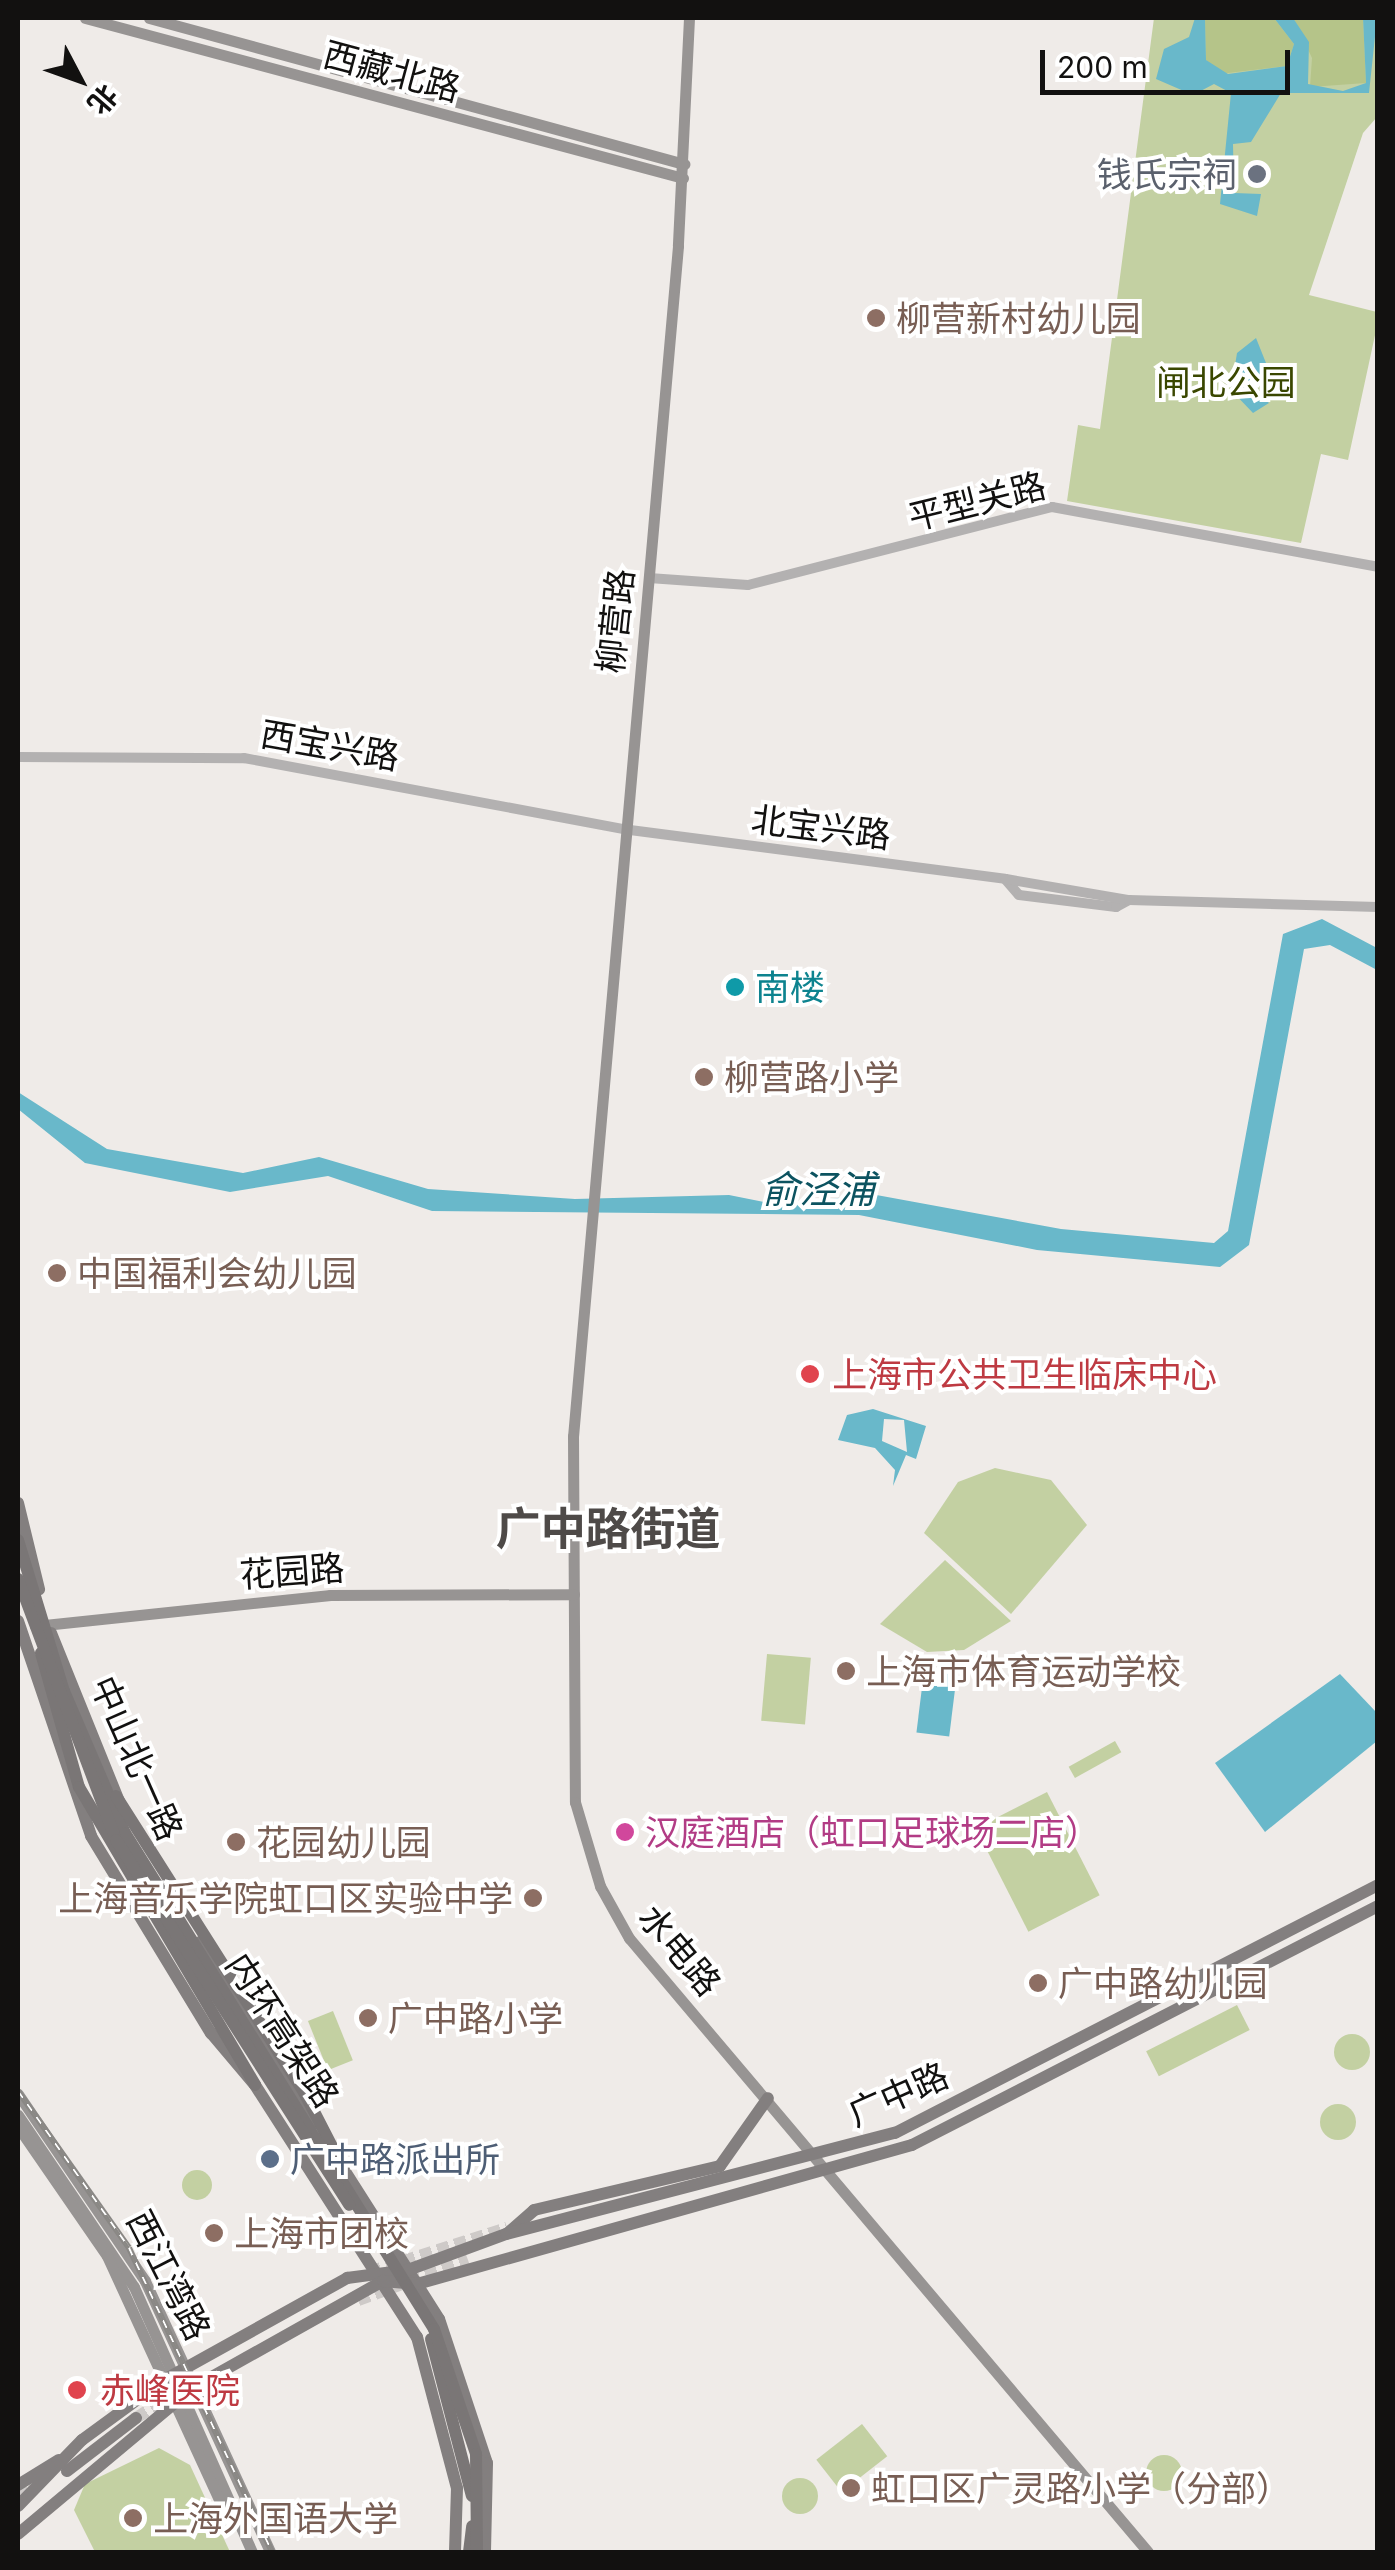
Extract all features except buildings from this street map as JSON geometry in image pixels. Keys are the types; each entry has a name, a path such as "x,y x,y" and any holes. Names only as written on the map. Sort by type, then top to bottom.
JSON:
{"highway":[{"name":"内环高架路","path":"18,1540 88,1751 154,1882 434,2329 476,2454 481,2552"},
{"name":"内环高架路","path":"18,1579 40,1650 116,1840 430,2339 466,2456 470,2552"},
{"path":"40,1650 79,1787 121,1872 240,2054 255,2085"},
{"path":"88,1751 305,2094 343,2168"}],"main road":[{"name":"西藏北路","path":"86,18 683,178"},
{"name":"西藏北路","path":"149,18 684,164"},
{"name":"柳营路","path":"597,1225 683,178 689,18"},
{"name":"水电路","path":"597,1225 573,1436 572,1780 600,1886 629,1938 831,2172 1148,2552"},
{"name":"中山北一路","path":"18,1503 47,1622 128,1824 439,2319 487,2463 481,2552"},
{"name":"花园路","path":"18,1628 330,1594 574,1594"},
{"name":"中山北一路","path":"18,1628 92,1836 210,2033 255,2085 374,2267 439,2398 457,2488 456,2552"},
{"name":"广中路","path":"408,2270 506,2234 818,2158 895,2133 1378,1885"},
{"name":"广中路","path":"417,2284 582,2233 831,2172 912,2146 1378,1906"},
{"name":"西江湾路","path":"18,2094 109,2218 174,2374 194,2386 270,2552"},
{"path":"506,2234 534,2210 720,2166 768,2098"},
{"path":"18,2114 82,2199 174,2374 178,2400 244,2552"},
{"path":"18,2127 107,2256 174,2374"},
{"path":"636,2196 790,2164"},
{"path":"468,2260 582,2233"},
{"path":"18,2506 74,2452 174,2374 374,2267 408,2270"},
{"path":"18,2534 194,2386 383,2282 417,2284"},
{"path":"178,2400 252,2552"},
{"path":"18,2517 136,2418"},
{"path":"18,2485 74,2452"}],"street":[{"name":"平型关路","path":"648,578 748,585 1052,507 1378,567"},
{"name":"西宝兴路","path":"18,758 244,758 630,830"},
{"name":"北宝兴路","path":"630,830 1005,879 1129,900 1378,907"}],"green space":[{"name":"闸北公园","path":"1154,18 1377,18 1377,117 1363,133 1309,295 1377,312 1377,326 1348,460 1321,454 1301,543 1067,501 1078,425 1100,429"},
{"path":"1205,18 1274,18 1294,44 1287,66 1220,74 1206,60"},
{"path":"1293,18 1363,18 1366,83 1310,87 1312,58"},
{"path":"995,1468 1051,1480 1087,1525 1011,1614 924,1533 958,1482"},
{"path":"945,1560 1011,1621 964,1650 927,1652 880,1624"},
{"path":"767,1654 811,1658 805,1725 761,1721"},
{"path":"1115,1741 1121,1752 1075,1778 1069,1767"},
{"path":"1047,1792 1100,1895 1028,1932 976,1828"},
{"path":"1237,2005 1250,2030 1159,2076 1146,2051"},
{"path":"333,2011 353,2060 328,2070 308,2021"},
{"path":"1352,2034 1365,2039 1370,2052 1365,2065 1352,2070 1339,2065 1334,2052 1339,2039"},
{"path":"1338,2104 1351,2109 1356,2122 1351,2135 1338,2140 1325,2135 1320,2122 1325,2109"},
{"path":"197,2170 208,2174 212,2185 208,2196 197,2200 186,2196 182,2185 186,2174"},
{"path":"862,2424 887,2456 842,2492 816,2460"},
{"name":"上海外国语大学","path":"159,2448 190,2465 230,2552 95,2552 74,2510 85,2484"},
{"path":"1164,2455 1177,2460 1182,2473 1177,2486 1164,2491 1151,2486 1146,2473 1151,2460"},
{"path":"800,2478 812,2484 818,2496 812,2508 800,2514 788,2508 782,2496 788,2484"}],"water":[{"path":"1195,18 1205,18 1206,60 1228,74 1287,66 1294,44 1274,18 1293,18 1309,42 1308,84 1343,91 1366,83 1363,18 1377,18 1369,93 1281,93 1251,142 1233,144 1234,193 1261,194 1257,216 1220,204 1231,93 1214,84 1193,95 1156,79 1164,49 1189,37"},
{"path":"1256,338 1270,373 1247,382 1269,403 1253,413 1231,390 1237,353"},
{"path":"1322,919 1377,948 1377,970 1330,945 1304,949 1249,1245 1220,1267 1037,1250 859,1215 432,1211 328,1176 230,1192 85,1163 18,1109 18,1092 107,1149 243,1173 319,1157 428,1189 575,1199 729,1195 779,1205 871,1194 1061,1229 1214,1243 1228,1231 1283,934"},
{"path":"873,1409 926,1426 916,1459 906,1455 893,1486 895,1470 875,1448 838,1440 847,1415","holes":["884,1419 904,1420 907,1452 882,1441"]},
{"path":"924,1671 957,1675 949,1737 916,1733"},
{"path":"1340,1674 1377,1713 1377,1741 1265,1832 1215,1763"}],"tunnel":[{"path":"369,2272 507,2228"},
{"path":"358,2300 468,2260"},
{"path":"136,2418 180,2390"},
{"path":"18,2495 35,2478"}],"railway":[{"path":"18,2091 129,2248 272,2552"}],"place":[{"name":"钱氏宗祠","path":"1257,174"},
{"name":"柳营新村幼儿园","path":"876,318"},
{"name":"南楼","path":"735,987"},
{"name":"柳营路小学","path":"704,1077"},
{"name":"中国福利会幼儿园","path":"57,1273"},
{"name":"上海市公共卫生临床中心","path":"810,1374"},
{"name":"上海市体育运动学校","path":"846,1671"},
{"name":"汉庭酒店（虹口足球场二店）","path":"625,1832"},
{"name":"花园幼儿园","path":"236,1842"},
{"name":"上海音乐学院虹口区实验中学","path":"533,1898"},
{"name":"广中路幼儿园","path":"1038,1983"},
{"name":"广中路小学","path":"368,2018"},
{"name":"广中路派出所","path":"270,2159"},
{"name":"上海市团校","path":"214,2233"},
{"name":"赤峰医院","path":"77,2390"},
{"name":"虹口区广灵路小学（分部）","path":"851,2488"},
{"name":"上海外国语大学","path":"133,2518"}],"district":[{"name":"广中路街道","path":"608,1529"}],"water label":[{"name":"俞泾浦","path":"818,1190"}]}
